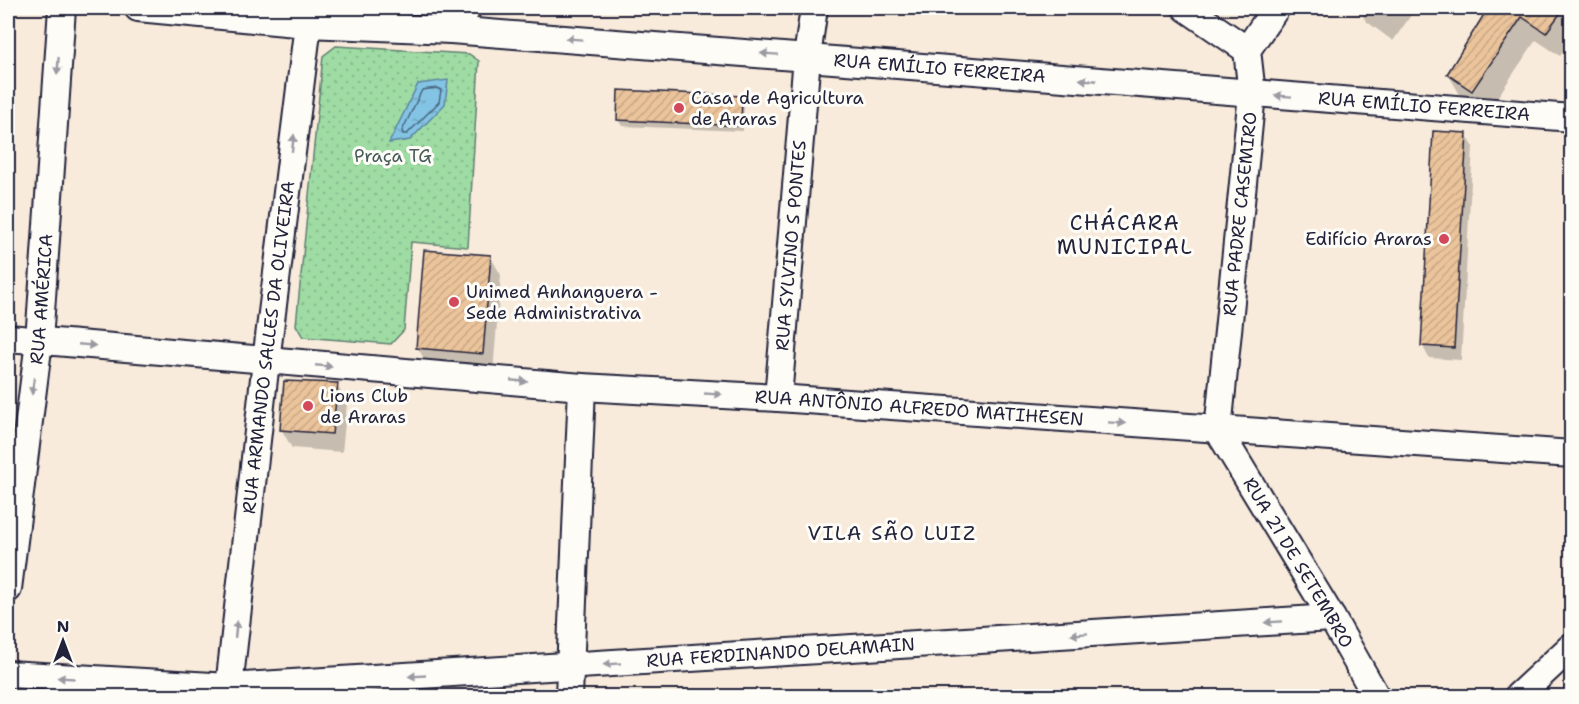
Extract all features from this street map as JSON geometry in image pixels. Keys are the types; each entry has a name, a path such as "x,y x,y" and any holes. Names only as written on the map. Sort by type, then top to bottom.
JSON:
{"street":[{"name":"RUA AMÉRICA","path":"8,590 39,341 62,8"},
{"name":"RUA EMÍLIO FERREIRA","path":"138,8 309,16 451,30 1572,118"},
{"path":"451,30 468,8"},
{"name":"RUA SYLVINO S PONTES","path":"778,398 807,57 814,8"},
{"path":"1186,8 1246,50 1275,8"},
{"name":"RUA ARMANDO SALLES DA OLIVEIRA","path":"229,692 266,361 309,16"},
{"name":"RUA PADRE CASEMIRO","path":"1218,430 1252,94 1246,50"},
{"name":"RUA ANTÔNIO ALFREDO MATIHESEN","path":"8,338 582,387 778,398 1572,454"},
{"path":"569,696 582,387"},
{"name":"RUA 21 DE SETEMBRO","path":"1218,430 1332,618 1376,696"},
{"name":"RUA FERDINANDO DELAMAIN","path":"8,675 229,692 570,667 1332,618"},
{"path":"1518,696 1572,646"}],"green space":[{"name":"Praça TG","path":"336,46 469,54 479,61 468,247 411,242 404,330 391,344 303,337 296,325 323,56"}],"water":[{"path":"448,80 445,104 410,140 389,143 418,84"}],"building":[{"path":"1488,8 1564,8 1546,33 1522,17 1472,91 1447,74"},
{"name":"Casa de Agricultura de Araras","path":"618,90 742,96 741,126 617,120"},
{"name":"Edifício Araras","path":"1433,131 1467,133 1454,348 1421,346"},
{"name":"Unimed Anhanguera - Sede Administrativa","path":"424,250 491,255 483,354 416,348"},
{"name":"Lions Club de Araras","path":"284,381 338,383 332,434 280,430"}],"place":[{"name":"Casa de Agricultura de Araras","path":"679,108"},
{"name":"Edifício Araras","path":"1444,239"},
{"name":"Unimed Anhanguera - Sede Administrativa","path":"454,302"},
{"name":"Lions Club de Araras","path":"308,406"}],"district":[{"name":"CHÁCARA MUNICIPAL","path":"1125,235"},
{"name":"VILA SÃO LUIZ","path":"892,533"}]}
